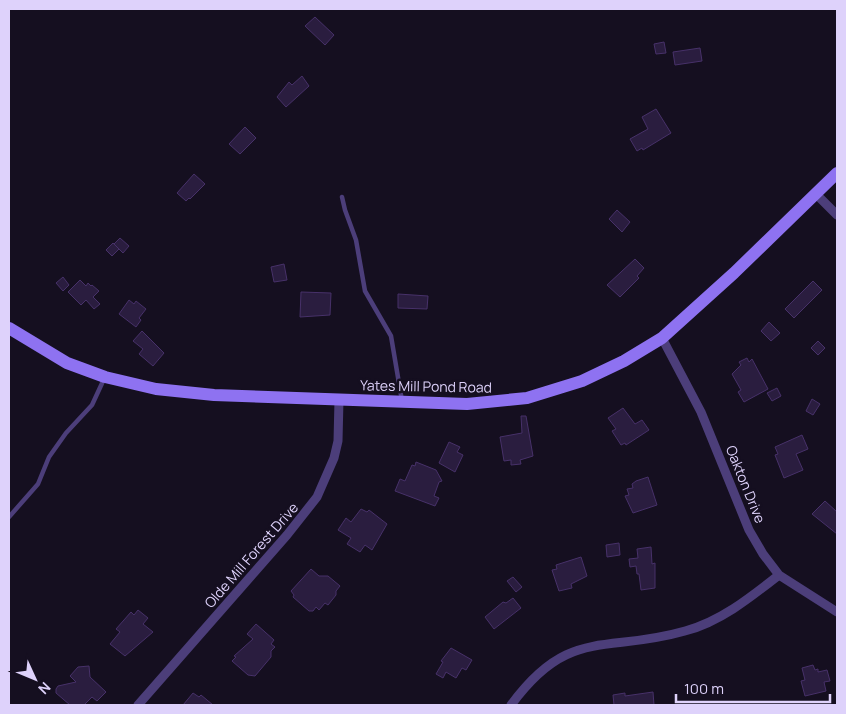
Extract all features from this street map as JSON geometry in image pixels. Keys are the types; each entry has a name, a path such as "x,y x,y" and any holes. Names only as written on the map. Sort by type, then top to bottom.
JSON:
{"street":[{"name":"Yates Mill Pond Road","path":"9,328 66,363 138,386 190,394 468,404 527,398 582,381 624,361 662,338 734,273 837,173"},
{"path":"816,194 837,215"},
{"name":"Oakton Drive","path":"662,338 701,412 749,530 763,554 779,575 837,612"},
{"name":"Olde Mill Forest Drive","path":"138,705 312,504 325,482 334,458 338,441 339,400"},
{"path":"511,705 536,674 555,660 575,650 600,644 667,636 703,625 750,597 779,575"}],"lane":[{"path":"342,197 344,210 356,240 365,291 391,336 403,402"},
{"path":"9,517 38,484 49,457 66,433 92,405 105,377"}],"building":[{"path":"315,17 334,35 325,45 305,26"},
{"path":"664,42 666,53 656,54 654,44"},
{"path":"700,48 702,61 675,65 673,52"},
{"path":"302,76 309,86 286,107 277,97 289,82 292,85"},
{"path":"656,109 671,133 643,150 642,148 637,151 630,139 648,129 642,117"},
{"path":"245,127 256,138 240,154 229,144"},
{"path":"194,174 205,184 186,201 177,193"},
{"path":"617,210 630,222 622,232 609,219"},
{"path":"120,238 129,246 123,253 114,244"},
{"path":"113,243 119,249 112,256 106,250"},
{"path":"635,259 644,268 637,276 639,278 620,297 607,285"},
{"path":"284,264 287,280 274,282 271,267"},
{"path":"63,277 69,285 63,291 56,283"},
{"path":"80,280 86,286 88,283 99,291 93,297 100,304 94,309 86,300 81,305 68,292"},
{"path":"813,281 822,290 794,318 785,309"},
{"path":"301,292 331,293 330,315 300,317"},
{"path":"398,294 428,296 427,309 398,308"},
{"path":"129,300 134,304 136,301 146,309 139,318 141,320 136,327 119,314"},
{"path":"769,322 780,333 771,341 761,331"},
{"path":"142,331 164,353 153,366 139,354 143,349 133,341"},
{"path":"818,341 825,348 818,355 811,348"},
{"path":"747,358 749,362 752,359 768,389 744,402 738,392 741,390 732,374 741,365 739,362"},
{"path":"777,388 781,396 772,401 767,393"},
{"path":"812,399 820,404 813,415 806,411"},
{"path":"623,408 635,424 642,420 649,430 626,445 625,443 621,445 612,431 616,429 608,418"},
{"path":"521,416 526,416 533,456 520,460 521,464 511,465 511,460 504,461 500,437 522,433"},
{"path":"802,435 808,449 796,454 803,470 784,478 775,455 778,454 775,447"},
{"path":"449,442 460,447 457,452 463,455 455,472 439,463"},
{"path":"416,462 436,470 442,481 439,482 434,496 439,498 435,506 395,491 400,479 405,481 412,465 415,466"},
{"path":"648,477 657,505 633,513 625,496 629,495 627,489 633,488 632,484 636,481"},
{"path":"825,501 837,512 837,534 812,514"},
{"path":"361,509 367,512 369,510 387,524 372,550 365,545 360,552 347,544 351,538 338,530 346,518 351,522"},
{"path":"619,543 620,555 607,557 606,545"},
{"path":"651,547 652,564 655,563 655,588 641,590 636,566 630,567 629,559 638,558 637,549"},
{"path":"581,557 587,576 571,584 572,588 559,591 552,570 557,569 556,565"},
{"path":"311,569 319,576 328,576 340,586 328,605 325,603 319,610 316,607 313,611 309,611 293,597 294,595 291,591"},
{"path":"513,577 522,587 516,592 507,581"},
{"path":"513,598 521,608 494,629 485,617 503,602 506,603"},
{"path":"138,610 148,618 143,624 153,632 125,656 110,644 120,632 116,629 131,612 134,615"},
{"path":"256,624 274,640 271,644 275,647 271,651 271,657 255,676 248,675 232,661 236,657 234,656 253,639 247,634"},
{"path":"451,648 472,660 466,670 462,668 456,678 446,672 443,678 436,674 443,662 441,661"},
{"path":"813,665 815,670 818,669 818,672 827,670 830,681 824,682 826,691 805,696 801,681 805,680 802,668"},
{"path":"89,666 90,677 106,692 97,701 92,697 84,705 70,705 56,693 56,689 58,686 76,682 70,676 78,667"},
{"path":"653,692 654,705 614,705 613,695 625,693 625,696"},
{"path":"193,693 199,697 201,695 213,705 183,705"}]}
